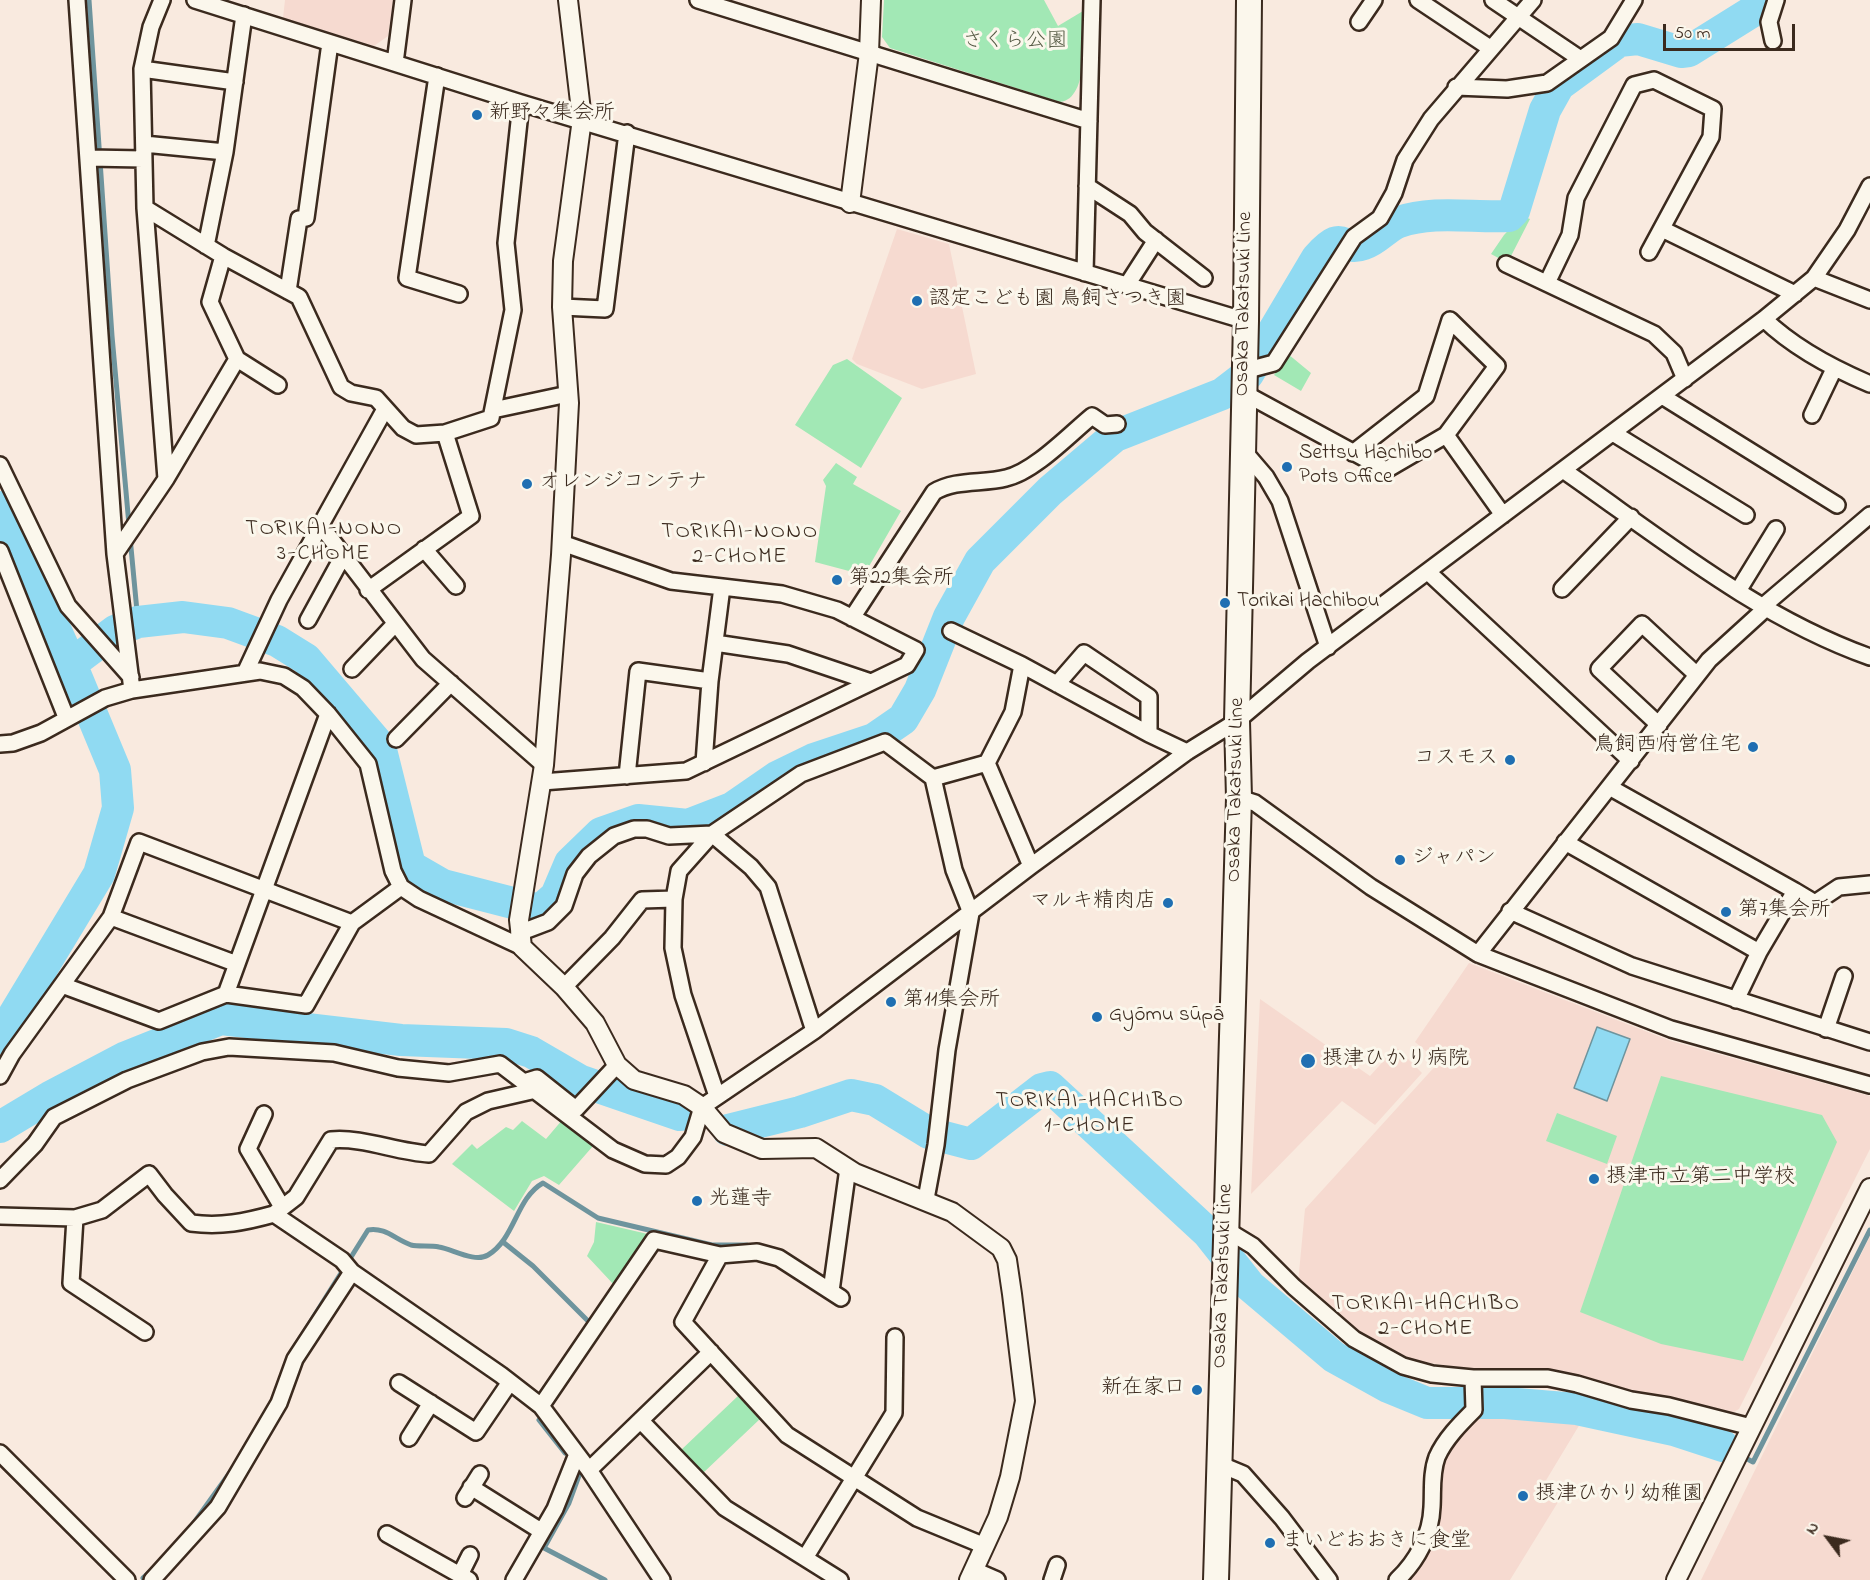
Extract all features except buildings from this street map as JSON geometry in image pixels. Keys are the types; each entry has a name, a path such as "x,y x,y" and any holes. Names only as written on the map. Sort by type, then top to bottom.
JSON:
{"main road":[{"name":"Osaka Takatsuki Line","path":"1216,1580 1239,798 1237,721 1246,321 1249,0"}],"street":[{"path":"77,0 115,554 131,684"},
{"path":"162,0 152,27 142,69 145,208 166,479"},
{"path":"195,0 850,203 1246,321"},
{"path":"395,63 403,0"},
{"path":"520,933 543,773 562,543 568,394 562,307 563,261 582,119 568,0"},
{"path":"698,0 1089,121"},
{"path":"850,203 870,53 871,0"},
{"path":"1085,273 1092,0"},
{"path":"1359,22 1374,0"},
{"path":"1418,0 1490,48"},
{"path":"1493,0 1579,58"},
{"path":"1353,453 1426,396 1450,320 1497,366 1446,435 1386,470 1353,453 1244,382 1274,363 1350,244 1380,218 1394,194 1405,160 1431,119 1456,87 1533,0"},
{"path":"1456,87 1507,89 1547,83 1579,58 1611,38 1634,0"},
{"path":"1773,42 1769,22 1776,0"},
{"path":"206,246 225,152 244,15"},
{"path":"288,291 299,219 306,218 330,43"},
{"path":"142,69 235,82"},
{"path":"437,76 406,278 459,294"},
{"path":"1546,283 1569,235 1576,198 1634,85 1654,80 1713,109 1711,136 1649,252"},
{"path":"145,208 222,256 299,297 341,387 351,393 376,398 403,428 416,435 445,433 491,418 493,410 513,310 506,243 521,102"},
{"path":"562,307 605,309 627,133"},
{"path":"89,158 144,152 225,152"},
{"path":"1087,186 1130,214 1156,240 1204,278"},
{"path":"0,1180 9,1174 35,1144 54,1117 127,1080 202,1052 229,1047 334,1053 398,1068 449,1073 500,1064 613,1150 645,1164 666,1165 678,1157 693,1137 702,1107 814,1031 1031,866 1187,752 1237,721 1328,647 1685,379 1815,278 1847,230 1870,186"},
{"path":"1662,229 1795,294"},
{"path":"1126,285 1156,240"},
{"path":"222,256 210,302 237,359 278,385"},
{"path":"1506,264 1654,334 1674,354 1685,379"},
{"path":"1815,278 1870,300"},
{"path":"1764,318 1778,333 1834,369 1870,384"},
{"path":"115,554 166,479 237,359"},
{"path":"1812,415 1834,369"},
{"path":"493,410 568,394"},
{"path":"1662,396 1837,505"},
{"path":"245,673 385,408"},
{"path":"852,618 934,492 945,485 1007,478 1025,470 1092,416 1105,425 1117,424"},
{"path":"368,590 471,516 445,433"},
{"path":"1613,433 1746,515"},
{"path":"1446,435 1503,515"},
{"path":"1242,449 1266,477 1280,501 1328,647"},
{"path":"0,465 47,568 74,614 106,649 131,684"},
{"path":"1563,470 1764,608 1824,641 1870,656"},
{"path":"1478,954 1565,842 1611,788 1709,660 1764,608 1870,516"},
{"path":"1562,589 1631,517"},
{"path":"321,526 423,659 451,683 543,773 627,776 686,771 907,665 916,650 837,610 782,594 671,581 562,543"},
{"path":"1738,591 1776,529"},
{"path":"424,549 456,586"},
{"path":"0,551 71,715"},
{"path":"308,620 343,556"},
{"path":"1428,572 1631,761"},
{"path":"704,763 710,681 722,587"},
{"path":"352,669 395,624"},
{"path":"1659,725 1599,669 1642,624 1698,675"},
{"path":"951,631 1022,665 1149,734 1187,752"},
{"path":"715,643 788,654 871,682"},
{"path":"1057,684 1084,653 1149,697 1149,734"},
{"path":"933,778 987,763 1013,712 1022,665"},
{"path":"0,744 12,743 41,733 131,684 260,671 284,676 303,688 328,714 368,764 393,871 401,886 419,899 520,933 595,1023 617,1065 634,1080 684,1095 702,1107 724,1133 762,1149 816,1148 848,1168 926,1199 952,1212 1001,1248 1007,1260 1025,1401 1010,1476 998,1517 972,1575 997,1580"},
{"path":"627,776 638,671 710,681"},
{"path":"396,739 451,683"},
{"path":"226,994 328,714"},
{"path":"717,1096 683,995 673,948 674,899 678,871 712,834 801,774 885,742 933,778 954,870 971,913 947,1050 938,1134 926,1199"},
{"path":"987,763 1031,866"},
{"path":"1611,788 1815,903 1839,887 1870,884"},
{"path":"1239,798 1256,803 1371,887 1478,954 1671,1029 1870,1085"},
{"path":"520,933 548,922 564,906 575,874 589,856 614,836 634,829 647,829 669,836 712,834 751,867 768,887 814,1031"},
{"path":"0,1076 111,917 139,842 352,923"},
{"path":"1565,842 1759,952"},
{"path":"62,985 159,1021 226,994 306,1005 352,923 401,886"},
{"path":"1736,1000 1759,952 1795,891"},
{"path":"564,987 612,938 642,900 674,899"},
{"path":"1510,911 1632,966 1870,1042"},
{"path":"111,917 237,964"},
{"path":"1827,1029 1844,976"},
{"path":"0,1216 75,1218 102,1210 149,1174 191,1223 213,1226 244,1223 278,1210 296,1197 331,1140 349,1139 404,1152 429,1154 466,1112 488,1101 530,1086 537,1078 576,1109 617,1065"},
{"path":"264,1114 248,1149 278,1210 348,1267 541,1406 589,1470 662,1580"},
{"path":"541,1406 654,1240 720,1255 757,1252 779,1258 836,1294 848,1168"},
{"path":"1676,1580 1870,1188"},
{"path":"75,1218 71,1283 145,1332"},
{"path":"1225,1234 1253,1246 1294,1287 1354,1339 1403,1366 1432,1374 1473,1378 1548,1378 1631,1400 1669,1406 1751,1427"},
{"path":"720,1255 683,1322 787,1435 916,1518 985,1546"},
{"path":"152,1580 218,1507 279,1403 295,1359 348,1267"},
{"path":"806,1558 894,1413 895,1337"},
{"path":"589,1470 711,1352"},
{"path":"1397,1580 1417,1555 1427,1536 1437,1457 1453,1432 1474,1410 1473,1378"},
{"path":"399,1383 476,1432 510,1382"},
{"path":"409,1438 431,1403"},
{"path":"640,1420 725,1508 840,1580"},
{"path":"0,1453 127,1580"},
{"path":"514,1580 555,1509 577,1454"},
{"path":"1219,1464 1243,1474 1282,1518 1329,1580"},
{"path":"472,1486 541,1531"},
{"path":"387,1534 465,1577 470,1555"}],"shaded area":[{"path":"285,0 393,0 388,36 374,46 283,18"},
{"name":"認定こども園 鳥飼さつき園","path":"897,229 949,244 976,374 922,389 857,364 852,359"},
{"name":"摂津市立第二中学校","path":"1469,963 1671,1041 1870,1096 1870,1149 1739,1409 1727,1416 1579,1376 1543,1373 1507,1375 1405,1359 1358,1334 1298,1283 1305,1209 1439,1062 1415,1042"},
{"path":"1260,999 1370,1076 1396,1047 1422,1073 1375,1125 1342,1101 1251,1194"},
{"path":"1870,1236 1870,1580 1701,1580"},
{"path":"1482,1408 1541,1410 1583,1419 1545,1482 1563,1494 1510,1580 1407,1580 1437,1526 1439,1473 1443,1458"}],"green space":[{"name":"さくら公園","path":"884,0 1044,0 1058,26 1083,11 1083,64 1076,90 1070,98 1060,102 890,48 882,37"},
{"path":"1522,216 1530,219 1511,256 1507,255 1504,261 1491,254 1504,235"},
{"path":"1288,354 1311,373 1301,391 1274,375"},
{"path":"847,359 902,398 861,468 795,425 833,365"},
{"path":"836,463 857,477 853,484 901,511 864,575 815,562 826,486 823,480"},
{"path":"1661,1076 1822,1115 1837,1142 1743,1361 1661,1344 1580,1312"},
{"path":"1557,1113 1617,1136 1607,1164 1546,1141"},
{"path":"563,1119 593,1146 559,1185 544,1176 532,1181 514,1211 452,1164 472,1144 477,1149 506,1127 513,1130 522,1121 546,1139"},
{"path":"596,1222 652,1235 615,1286 587,1256 594,1242"},
{"path":"739,1395 761,1418 702,1474 680,1451"}],"water":[{"path":"1597,1027 1630,1039 1607,1101 1574,1088"}],"waterway":[{"path":"89,0 112,336 129,525"},
{"path":"71,664 115,631 138,622 183,617 228,623 277,641 306,659 380,746 410,866 443,885 540,910 556,896 570,863 601,833 638,820 688,825 732,808 777,777 814,759 874,739 903,719 920,690 949,617 980,561 1050,491 1115,436 1222,394 1248,374 1317,258 1326,249 1338,242 1356,246 1364,244 1394,224 1412,218 1440,215 1509,216 1514,211 1545,110 1559,85 1619,41 1638,39 1681,52 1689,51 1750,13 1764,0"},
{"path":"0,507 71,664 115,770 118,808 99,874 0,1038"},
{"path":"130,537 138,622"},
{"path":"0,1127 50,1097 126,1057 221,1019 401,1040 506,1044 531,1052 581,1081 680,1115"},
{"path":"728,1130 800,1112 851,1095 875,1100 929,1133 971,1144 1042,1089 1050,1087 1208,1233 1250,1286 1334,1357 1388,1387 1427,1403 1505,1403 1577,1409 1674,1430 1723,1446"},
{"path":"289,1356 368,1230 380,1230 411,1245 439,1247 470,1257 483,1257 497,1248 527,1198 543,1183 598,1218 712,1245 747,1245"},
{"path":"1723,1446 1753,1462 1870,1230"},
{"path":"503,1242 533,1266 591,1324 589,1327"},
{"path":"539,1420 565,1453"},
{"path":"193,1524 231,1471"},
{"path":"580,1473 569,1503 544,1548 605,1580"},
{"path":"143,1578 151,1571"}],"place":[{"name":"新野々集会所","path":"477,115"},
{"name":"認定こども園 鳥飼さつき園","path":"917,301"},
{"name":"Settsu Hachibo Pots Office","path":"1287,467"},
{"name":"オレンジコンテナ","path":"527,484"},
{"name":"第22集会所","path":"837,580"},
{"name":"Torikai Hachibou","path":"1225,603"},
{"name":"鳥飼西府営住宅","path":"1753,747"},
{"name":"コスモス","path":"1510,760"},
{"name":"ジャパン","path":"1400,860"},
{"name":"マルキ精肉店","path":"1168,903"},
{"name":"第7集会所","path":"1726,912"},
{"name":"第11集会所","path":"891,1002"},
{"name":"Gyōmu sūpā","path":"1097,1017"},
{"name":"摂津ひかり病院","path":"1308,1061"},
{"name":"摂津市立第二中学校","path":"1594,1179"},
{"name":"光蓮寺","path":"697,1201"},
{"name":"新在家口","path":"1197,1390"},
{"name":"摂津ひかり幼稚園","path":"1523,1496"},
{"name":"まいどおおきに食堂","path":"1270,1543"}],"district":[{"name":"TORIKAI-NONO 3-CHOME","path":"324,542"},
{"name":"TORIKAI-NONO 2-CHOME","path":"740,546"},
{"name":"TORIKAI-HACHIBO 1-CHOME","path":"1090,1114"},
{"name":"TORIKAI-HACHIBO 2-CHOME","path":"1426,1318"}]}
